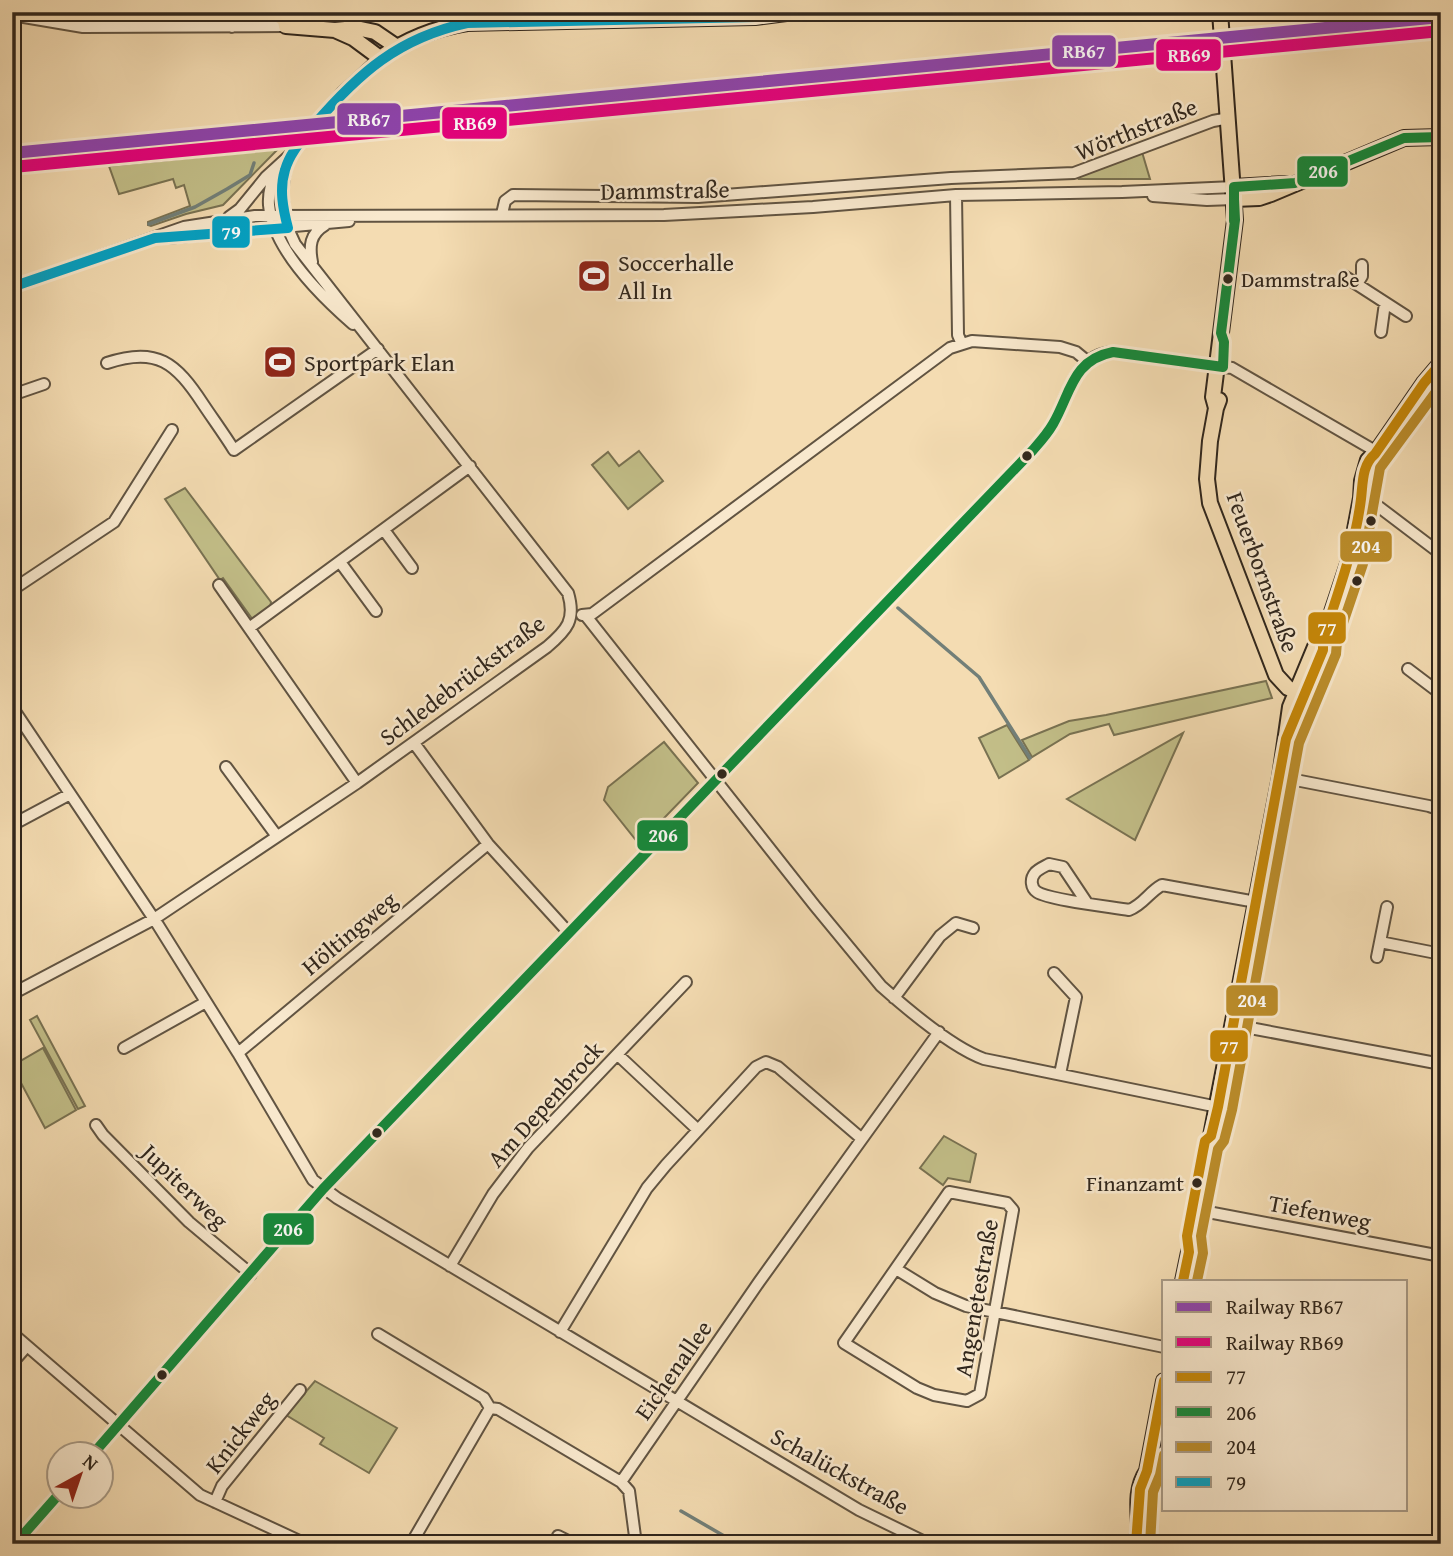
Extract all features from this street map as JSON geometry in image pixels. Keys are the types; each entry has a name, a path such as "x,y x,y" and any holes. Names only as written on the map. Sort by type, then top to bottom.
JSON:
{"main road":[{"path":"275,12 285,20 286,26 335,30 356,28 375,32 397,47"},
{"path":"335,30 353,38 380,58 421,35 467,23 560,17 755,17 794,12"},
{"name":"Feuerbornstraße","path":"1220,12 1234,222 1222,333 1224,342 1220,366 1220,398 1210,441 1208,479 1214,517 1276,675 1289,688 1300,694"},
{"name":"Dammstraße","path":"1234,193 1294,183 1404,138 1441,137"},
{"path":"1183,1280 1189,1252 1196,1238 1197,1210 1212,1152 1211,1136 1280,776 1290,707 1300,694 1315,647 1323,639 1349,561 1361,499 1370,484 1377,463 1376,453 1441,363"},
{"path":"1136,1544 1148,1492 1147,1471 1162,1392"}],"street":[{"path":"232,27 237,12"},
{"path":"12,15 83,27 286,26"},
{"path":"223,220 240,209 342,93 380,58"},
{"name":"Wörthstraße","path":"1075,191 1074,173 1228,118"},
{"path":"289,156 283,173 285,215 295,244 568,593 572,614"},
{"path":"278,167 270,187 271,215 284,247 331,305 375,344"},
{"name":"Dammstraße","path":"502,214 505,201 513,195 698,197 951,178 1074,173"},
{"name":"Dammstraße","path":"155,238 184,227 271,215 664,215 813,207 956,195 1075,191 1234,193"},
{"path":"956,195 958,335 961,342"},
{"name":"Dammstraße","path":"155,238 325,225 383,217"},
{"path":"313,265 309,246 312,238 325,225"},
{"path":"12,287 155,238"},
{"path":"1356,284 1362,276 1362,265"},
{"path":"1344,276 1406,316"},
{"path":"1390,306 1404,299"},
{"path":"1385,331 1390,306"},
{"path":"1087,361 1076,352 1060,347 961,342 593,614 586,616 820,912 894,998 965,1051 984,1059 1218,1107"},
{"path":"107,363 136,355 169,364 184,377 234,450 304,403 375,344"},
{"path":"106,1440 323,1189 1033,450 1053,424 1087,361 1113,352 1232,368 1376,453"},
{"path":"12,396 44,384"},
{"path":"12,590 114,522 173,430"},
{"path":"249,628 470,466"},
{"path":"1361,499 1379,507 1441,554"},
{"path":"384,530 412,568"},
{"path":"340,562 376,611"},
{"path":"219,585 357,783"},
{"name":"Schledebrückstraße","path":"12,994 154,919 357,783 547,647 560,635 572,614 586,616"},
{"path":"1408,669 1441,694"},
{"name":"Schalückstraße","path":"12,707 154,919 313,1180 323,1189 450,1266 859,1510 929,1544"},
{"path":"414,743 488,844 569,933"},
{"path":"226,767 276,835"},
{"path":"1280,776 1441,810"},
{"path":"12,825 70,794"},
{"name":"Höltingweg","path":"238,1054 488,844"},
{"path":"1087,903 1063,867 1049,864 1035,873 1032,882 1034,890 1040,894 1087,903 1129,910 1139,906 1154,889 1162,885 1256,902"},
{"path":"1377,957 1387,907"},
{"path":"894,998 940,936 956,923 973,928"},
{"path":"1380,942 1441,954"},
{"path":"1054,973 1076,997 1060,1074"},
{"name":"Am Depenbrock","path":"450,1266 493,1194 528,1148 686,982"},
{"path":"124,1048 206,1002"},
{"path":"1234,1024 1441,1064"},
{"name":"Eichenallee","path":"621,1482 939,1032"},
{"path":"618,1055 698,1130"},
{"path":"560,1332 647,1188 756,1067 766,1062 778,1067 862,1139"},
{"name":"Jupiterweg","path":"96,1125 189,1222 250,1274"},
{"name":"Angenetestraße","path":"949,1192 1007,1203 1013,1210 995,1312 980,1394 967,1401 934,1395 917,1388 844,1343 949,1192"},
{"name":"Tiefenweg","path":"1197,1210 1441,1256"},
{"path":"896,1269 935,1293 966,1306 1162,1347"},
{"path":"12,1333 190,1488 306,1544"},
{"path":"377,1334 484,1398 490,1408"},
{"path":"12,1363 27,1346"},
{"name":"Knickweg","path":"215,1502 222,1486 300,1390"},
{"path":"490,1408 498,1409 621,1482 629,1491 636,1544"},
{"path":"411,1544 490,1408"},
{"path":"15,1544 46,1509"},
{"path":"1438,1544 1441,1531"},
{"path":"558,1536 574,1544"}],"shaded area":[{"path":"278,149 223,205 151,226 148,222 190,206 184,185 176,188 173,179 119,194 109,166"},
{"path":"1142,152 1150,179 1079,179 1082,173"},
{"path":"639,451 663,481 628,509 592,465 608,452 619,466"},
{"path":"185,488 271,602 270,608 253,620 223,578 220,580 165,499"},
{"path":"1266,681 1272,698 1114,735 1109,724 1070,734 1032,757 1022,740 1069,721"},
{"path":"1007,725 1029,760 999,778 979,738"},
{"path":"1183,733 1135,840 1067,799"},
{"path":"664,742 698,783 639,844 604,800 608,787"},
{"path":"37,1016 85,1106 78,1109 30,1020"},
{"path":"43,1048 76,1110 45,1128 12,1066"},
{"path":"944,1136 976,1154 970,1182 948,1178 943,1185 920,1168"},
{"path":"315,1381 397,1428 369,1473 320,1444 324,1438 286,1415"}],"waterway":[{"path":"149,224 195,207 227,189 250,175 254,163"},
{"path":"898,608 979,677 1030,758"},
{"path":"681,1511 738,1544"}],"railway":[{"path":"12,161 1441,25"}],"rail line":[{"name":"RB67","path":"12,153 1441,17"},
{"name":"RB69","path":"13,167 1441,31"}],"transit line":[{"name":"79","path":"12,287 155,238 288,228 282,199 283,177 287,163 301,141 331,106 364,74 400,48 442,30 467,23 755,17 792,12"},
{"name":"206","path":"1234,221 1234,187 1295,183 1404,138 1441,137"},
{"name":"206","path":"105,1440 323,1189 1033,450 1053,424 1074,379 1089,362 1113,352 1223,367 1224,342 1221,333 1235,220 1234,199"},
{"name":"77","path":"1183,1280 1189,1252 1187,1236 1203,1151 1205,1141 1211,1136 1218,1107 1286,739 1323,650 1323,639 1355,535 1365,469 1424,383 1441,363"},
{"name":"204","path":"1197,1280 1203,1253 1201,1236 1218,1149 1224,1141 1232,1110 1299,743 1336,654 1337,641 1363,564 1380,468 1441,385"},
{"name":"77","path":"1136,1544 1140,1489 1147,1471 1162,1392"},
{"name":"204","path":"1150,1544 1153,1492 1162,1465"},
{"name":"206","path":"15,1544 46,1509"}],"place":[{"name":"Soccerhalle All In","path":"594,276"},
{"name":"Dammstraße","path":"1228,279"},
{"name":"Sportpark Elan","path":"280,362"},
{"name":"Finanzamt","path":"1197,1183"}]}
